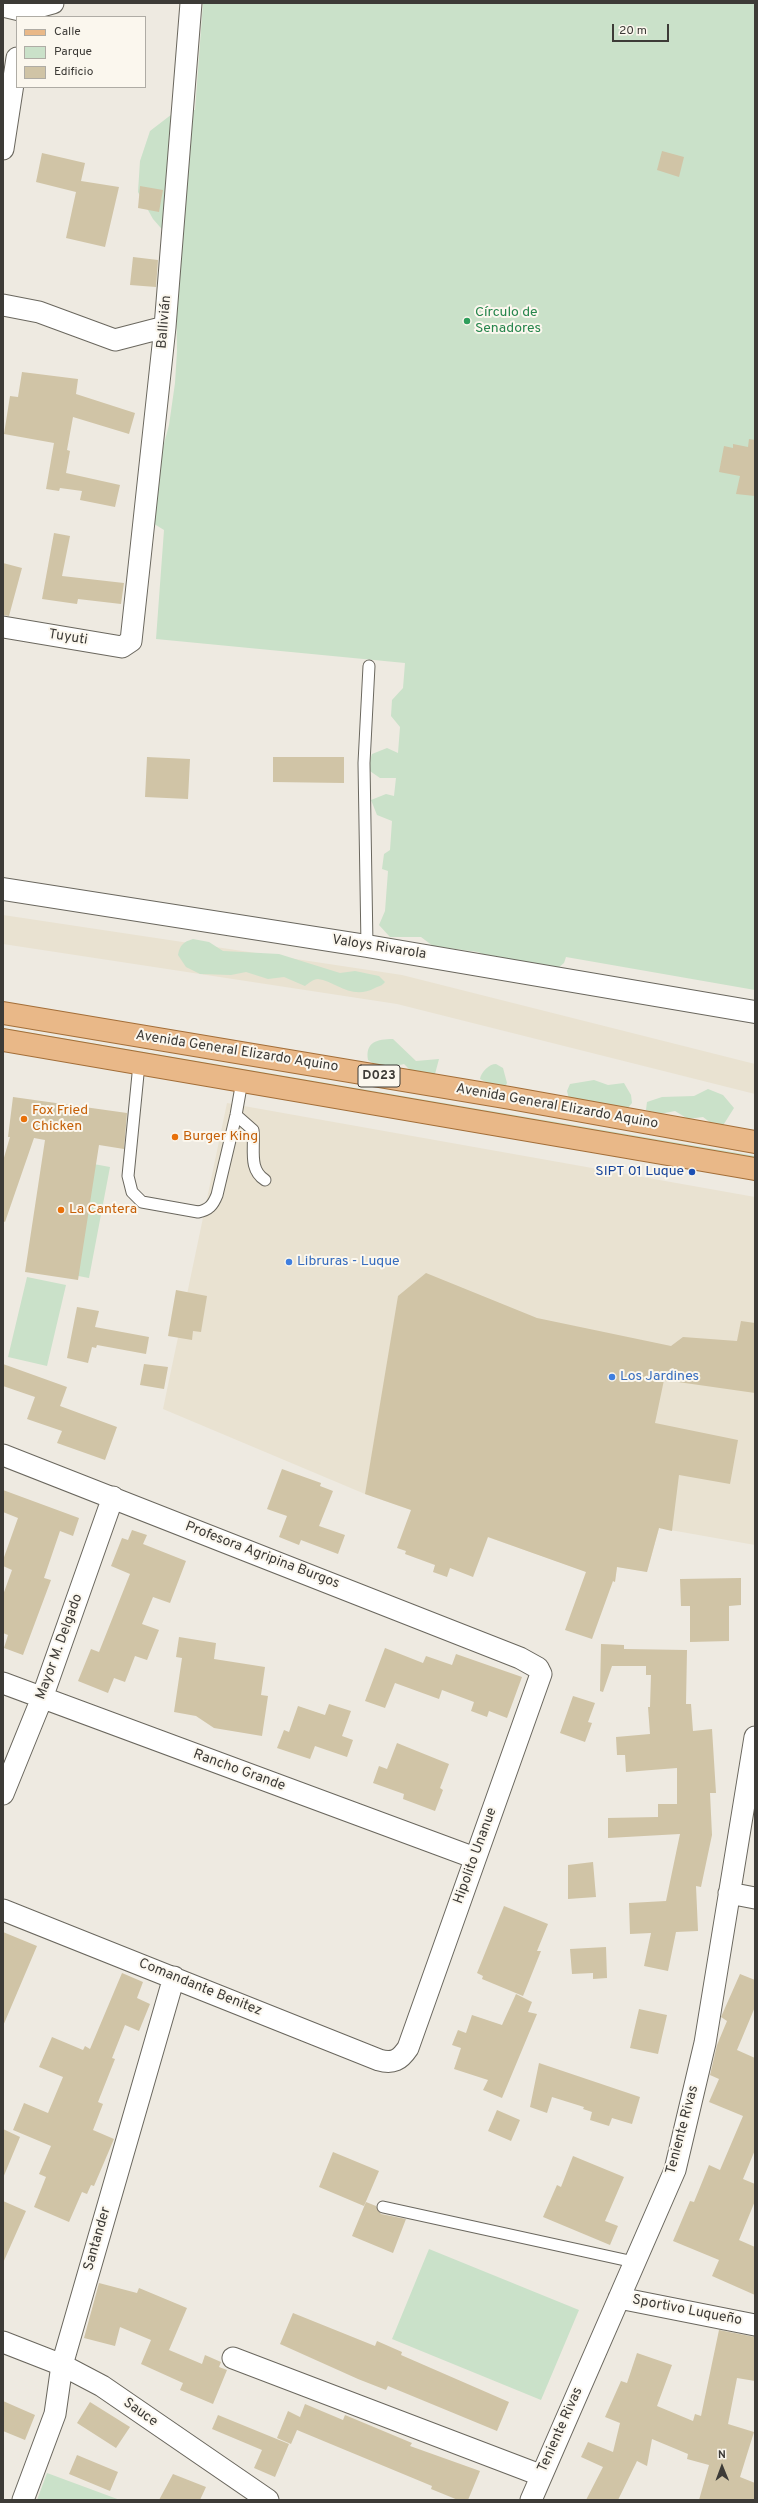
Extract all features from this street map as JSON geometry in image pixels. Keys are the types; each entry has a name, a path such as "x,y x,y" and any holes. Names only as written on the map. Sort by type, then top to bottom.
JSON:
{"main road":[{"name":"Avenida General Elizardo Aquino","path":"3,1013 510,1098 755,1142"},
{"name":"Avenida General Elizardo Aquino","path":"3,1040 755,1169"}],"street":[{"path":"3,6 24,14 53,3"},
{"name":"Ballivián","path":"131,641 164,327 191,3"},
{"path":"3,148 16,64"},
{"path":"3,305 40,312 114,340 164,327"},
{"name":"Tuyuti","path":"3,627 122,647 131,641"},
{"name":"Valoys Rivarola","path":"3,889 367,946 755,1012"},
{"name":"Profesora Agripina Burgos","path":"3,1455 520,1658"},
{"name":"Mayor M. Delgado","path":"3,1794 42,1698 113,1497"},
{"name":"Hipolito Unanue","path":"398,2061 408,2048 475,1858 540,1681 541,1674 538,1668 520,1658"},
{"name":"Rancho Grande","path":"3,1683 475,1858"},
{"name":"Teniente Rivas","path":"531,2500 540,2476 674,2170 705,2043 755,1737"},
{"path":"729,1893 755,1898"},
{"name":"Comandante Benitez","path":"3,1910 379,2060 388,2062 398,2061"},
{"name":"Santander","path":"23,2500 55,2414 62,2365 174,1978"},
{"name":"Sportivo Luqueño","path":"619,2298 755,2324"},
{"name":"Sauce","path":"3,2342 62,2365 102,2386 268,2500"},
{"path":"233,2358 540,2476"}],"lane":[{"path":"367,946 364,763 369,666"},
{"path":"139,1064 128,1176 132,1192 142,1202 198,1212 205,1211 212,1206 217,1195 236,1115 242,1081"},
{"path":"236,1115 252,1130 254,1168 257,1175 265,1180"},
{"path":"383,2206 634,2262"}],"shaded area":[{"path":"3,915 402,975 755,1064 755,1094 397,1004 3,944"},
{"path":"227,1103 755,1197 755,1545 659,1528 647,1572 617,1567 615,1582 365,1494 163,1409"}],"green space":[{"name":"Círculo de Senadores","path":"203,3 755,3 755,990 566,957 564,963 552,973 493,959 478,952 433,946 421,937 390,937 379,925 385,911 388,871 382,869 384,854 390,850 392,821 377,815 371,800 386,794 394,796 396,778 380,778 367,769 372,754 387,748 398,753 400,727 391,716 392,700 403,688 405,663 156,639 164,530 151,522 152,488 169,425 175,383 177,351 176,274 174,243 153,219 138,192 140,161 150,131 176,111 195,110"},
{"path":"193,939 209,942 223,951 279,954 340,973 355,971 379,976 385,982 380,986 358,992 344,989 325,980 318,979 313,980 305,986 284,977 268,979 246,972 231,975 200,974 186,967 178,955 182,944"},
{"path":"3,1028 755,1156 755,1159 3,1031"},
{"path":"393,1039 416,1061 439,1059 435,1074 430,1079 415,1075 404,1064 381,1066 368,1060 368,1049 370,1045 377,1041"},
{"path":"493,1064 503,1068 507,1083 505,1087 490,1084 480,1079 486,1069"},
{"path":"594,1080 608,1085 624,1083 631,1095 632,1103 627,1109 611,1108 598,1102 569,1099 567,1091 570,1084"},
{"path":"708,1089 723,1095 734,1108 722,1127 715,1126 703,1117 688,1119 675,1111 660,1114 646,1110 647,1102 662,1097 694,1096"},
{"path":"50,1156 110,1167 89,1278 30,1267"},
{"path":"27,1277 66,1285 47,1366 8,1357"},
{"path":"429,2249 579,2310 541,2400 392,2339"},
{"path":"47,2473 120,2500 37,2500"}],"building":[{"path":"662,151 684,157 679,177 657,170"},
{"path":"42,153 85,163 81,181 119,187 105,247 66,238 76,192 36,182"},
{"path":"140,186 163,190 159,212 138,208"},
{"path":"133,257 158,260 156,287 130,285"},
{"path":"22,372 78,379 76,394 135,413 129,434 73,417 67,450 70,451 66,473 120,485 115,507 80,500 82,491 60,488 59,491 46,489 54,443 4,434 10,396 18,397"},
{"path":"749,439 755,440 755,496 736,494 740,476 719,472 724,446 733,448 733,444 748,447"},
{"path":"54,533 70,536 62,576 124,583 121,604 78,599 77,604 42,599"},
{"path":"3,563 22,568 9,616 3,615"},
{"path":"147,757 190,759 188,799 145,797"},
{"path":"273,757 344,757 344,783 273,782"},
{"name":"La Cantera","path":"13,1097 127,1113 124,1149 99,1145 78,1280 25,1272 45,1140 34,1138 5,1222 3,1221 3,1161 10,1137 8,1137"},
{"path":"426,1273 537,1318 671,1346 683,1337 737,1341 741,1321 755,1323 755,1393 664,1380 655,1423 738,1440 730,1484 679,1475 672,1531 659,1528 647,1572 617,1567 615,1582 613,1581 592,1639 565,1630 586,1572 488,1537 473,1577 450,1568 447,1577 433,1572 435,1565 405,1554 406,1551 397,1548 411,1510 365,1494 398,1296"},
{"path":"176,1290 207,1296 201,1332 193,1331 192,1340 168,1336"},
{"path":"77,1307 99,1311 95,1327 149,1337 146,1354 97,1345 96,1348 92,1347 88,1363 67,1358"},
{"path":"3,1364 67,1387 60,1406 117,1427 105,1460 57,1443 62,1431 27,1419 35,1397 3,1386"},
{"path":"144,1364 168,1367 164,1389 140,1385"},
{"path":"282,1469 321,1483 320,1486 333,1491 319,1526 345,1535 338,1554 301,1540 299,1545 279,1537 287,1516 267,1509"},
{"path":"3,1490 79,1518 73,1536 60,1531 44,1578 51,1580 23,1655 4,1648 8,1635 3,1633 3,1595 12,1570 3,1566 3,1560 18,1518 3,1512"},
{"path":"132,1530 147,1535 143,1544 186,1561 170,1603 153,1597 142,1624 159,1630 147,1660 135,1656 125,1682 114,1678 108,1693 78,1681 91,1649 99,1652 130,1574 111,1566 122,1538 128,1540"},
{"path":"741,1578 741,1605 729,1606 729,1641 690,1642 690,1606 681,1606 680,1579"},
{"path":"179,1637 216,1643 214,1659 265,1667 261,1695 268,1696 262,1736 214,1728 196,1716 174,1712 182,1658 176,1657"},
{"path":"601,1644 624,1645 624,1649 687,1650 686,1704 691,1704 693,1731 712,1729 716,1793 710,1793 712,1835 701,1887 696,1886 698,1931 676,1932 668,1971 644,1966 651,1933 630,1934 629,1903 666,1901 680,1834 608,1838 608,1818 658,1817 658,1804 677,1804 677,1768 626,1772 625,1755 617,1755 616,1737 650,1734 648,1707 650,1707 651,1675 646,1675 646,1666 612,1666 603,1692 600,1691"},
{"path":"385,1648 423,1663 426,1656 452,1665 456,1654 522,1677 507,1718 489,1711 487,1717 471,1711 474,1702 442,1690 439,1699 395,1683 385,1708 365,1701"},
{"path":"573,1696 595,1703 588,1722 592,1723 585,1742 560,1733"},
{"path":"329,1704 351,1711 342,1736 353,1740 347,1757 315,1746 310,1759 277,1748 284,1730 289,1732 298,1706 325,1715"},
{"path":"397,1743 449,1764 440,1788 443,1790 435,1811 403,1799 404,1794 373,1783 379,1766 387,1769"},
{"path":"593,1862 596,1897 568,1899 568,1865"},
{"path":"504,1906 548,1924 537,1951 541,1951 523,1996 482,1979 483,1976 477,1973"},
{"path":"3,1932 37,1946 3,2026"},
{"path":"606,1947 607,1978 593,1979 593,1973 572,1974 570,1949"},
{"path":"122,1973 143,1982 137,1998 150,2004 139,2031 125,2025 112,2058 115,2059 98,2102 103,2104 93,2130 114,2139 94,2186 91,2185 87,2194 82,2192 69,2222 34,2207 46,2177 39,2174 51,2146 13,2130 24,2103 48,2113 63,2077 39,2067 52,2037 83,2050 85,2046 90,2049"},
{"path":"740,1974 755,1980 755,2007 737,2050 755,2058 755,2150 743,2179 755,2184 755,2201 739,2240 755,2247 755,2295 712,2276 719,2260 673,2241 690,2201 694,2202 709,2165 720,2170 743,2116 709,2102 719,2079 710,2075 717,2045 727,2021 721,2017"},
{"path":"516,1994 532,2002 528,2012 537,2014 502,2098 483,2090 488,2080 454,2069 461,2048 452,2045 458,2030 466,2033 472,2015 502,2025"},
{"path":"639,2009 667,2015 658,2054 630,2048"},
{"path":"539,2063 640,2097 632,2124 612,2118 609,2126 590,2120 592,2112 583,2109 584,2107 552,2097 547,2113 530,2107"},
{"path":"497,2110 520,2120 511,2141 488,2131"},
{"path":"3,2129 20,2137 3,2178"},
{"path":"333,2152 379,2171 364,2206 319,2187"},
{"path":"573,2156 624,2177 605,2221 618,2226 610,2245 543,2217 557,2185 561,2187"},
{"path":"3,2201 26,2211 3,2263"},
{"path":"366,2202 376,2206 381,2214 406,2219 393,2253 352,2236"},
{"path":"99,2283 137,2293 139,2288 187,2308 169,2350 202,2364 205,2355 221,2362 219,2367 227,2370 213,2404 180,2390 183,2383 141,2364 151,2340 120,2327 115,2346 84,2338"},
{"path":"293,2313 375,2346 377,2341 402,2352 401,2355 509,2402 497,2431 388,2386 386,2390 358,2379 280,2344"},
{"path":"719,2330 755,2337 755,2381 737,2378 728,2424 754,2432 740,2477 755,2483 755,2500 699,2500 709,2465 687,2459 688,2454 652,2439 647,2466 637,2461 618,2500 586,2500 603,2467 581,2457 588,2442 613,2452 620,2423 605,2417 621,2381 627,2383 637,2353 672,2365 657,2406 693,2421 695,2414 701,2416"},
{"path":"3,2401 35,2415 25,2440 3,2431"},
{"path":"90,2402 130,2427 116,2448 77,2423"},
{"path":"305,2404 343,2420 345,2415 412,2443 410,2446 480,2471 468,2500 458,2500 431,2489 432,2486 297,2430 291,2444 277,2438 288,2411 300,2417"},
{"path":"218,2415 289,2444 275,2477 254,2468 262,2450 212,2429"},
{"path":"77,2455 118,2472 110,2491 69,2474"},
{"path":"173,2474 206,2487 200,2500 159,2500"}],"place":[{"name":"Círculo de Senadores","path":"467,321"},
{"name":"Fox Fried Chicken","path":"24,1119"},
{"name":"Burger King","path":"175,1137"},
{"name":"SIPT 01 Luque","path":"692,1172"},
{"name":"La Cantera","path":"61,1210"},
{"name":"Libruras - Luque","path":"289,1262"},
{"name":"Los Jardines","path":"612,1377"}]}
